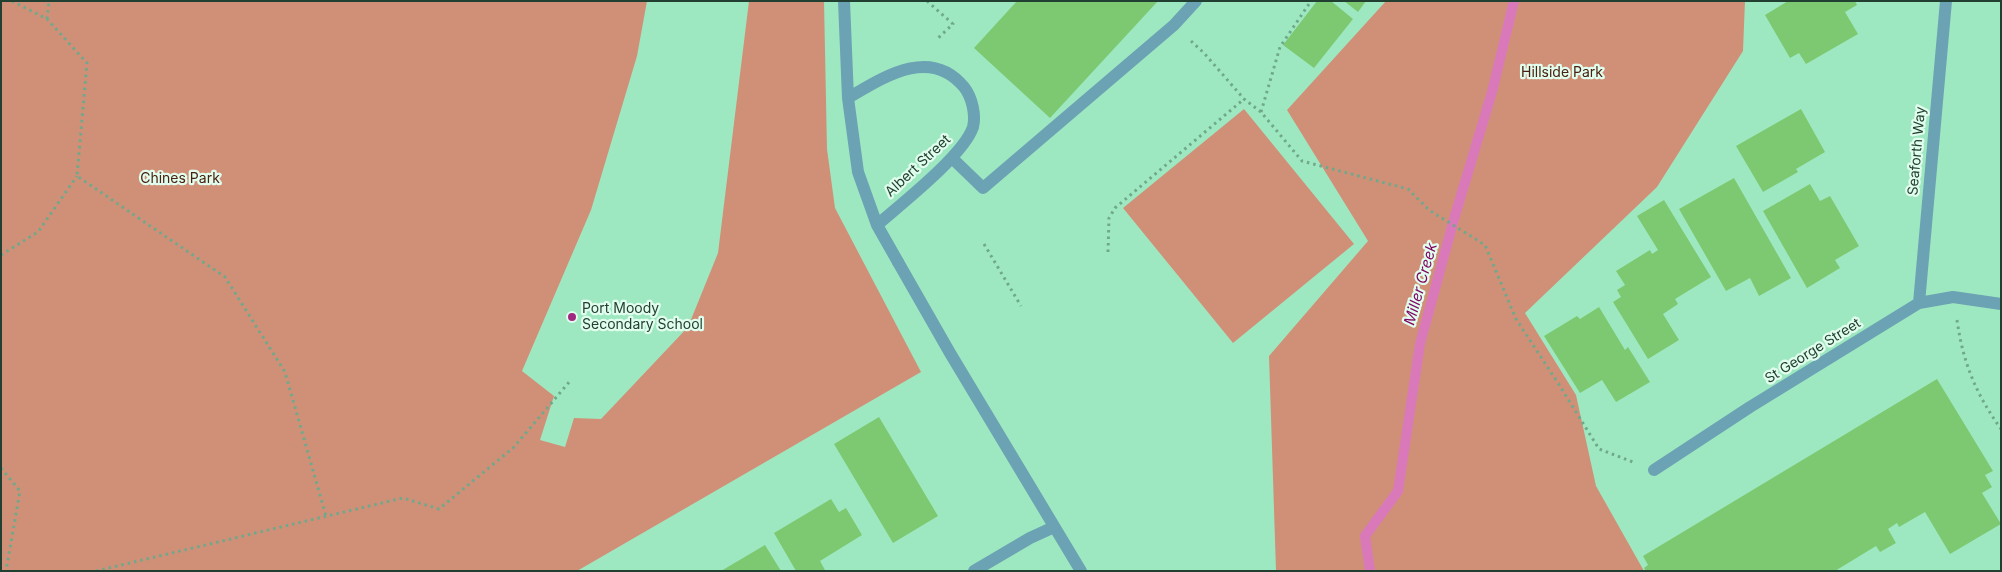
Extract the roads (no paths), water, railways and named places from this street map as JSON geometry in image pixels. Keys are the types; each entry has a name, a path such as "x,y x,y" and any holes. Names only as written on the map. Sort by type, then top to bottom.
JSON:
{"street":[{"path":"844,1 848,98"},
{"path":"952,158 982,188 1174,25 1196,1"},
{"name":"Seaforth Way","path":"1919,303 1946,1"},
{"name":"Albert Street","path":"877,224 952,158 966,140 973,126 974,113 967,90 957,78 943,70 925,67 906,69 888,75 848,98 858,172 877,224 898,262 1081,571"},
{"name":"St George Street","path":"1654,470 1750,407 1919,303 1953,297 2001,304"},
{"path":"974,571 1030,538 1054,527"}],"waterway":[{"name":"Miller Creek","path":"1370,571 1365,536 1398,491 1420,344 1454,219 1492,92 1514,1"}],"place":[{"name":"Port Moody Secondary School","path":"572,317"}],"park label":[{"name":"Hillside Park","path":"1562,73"},
{"name":"Chines Park","path":"180,179"}]}
